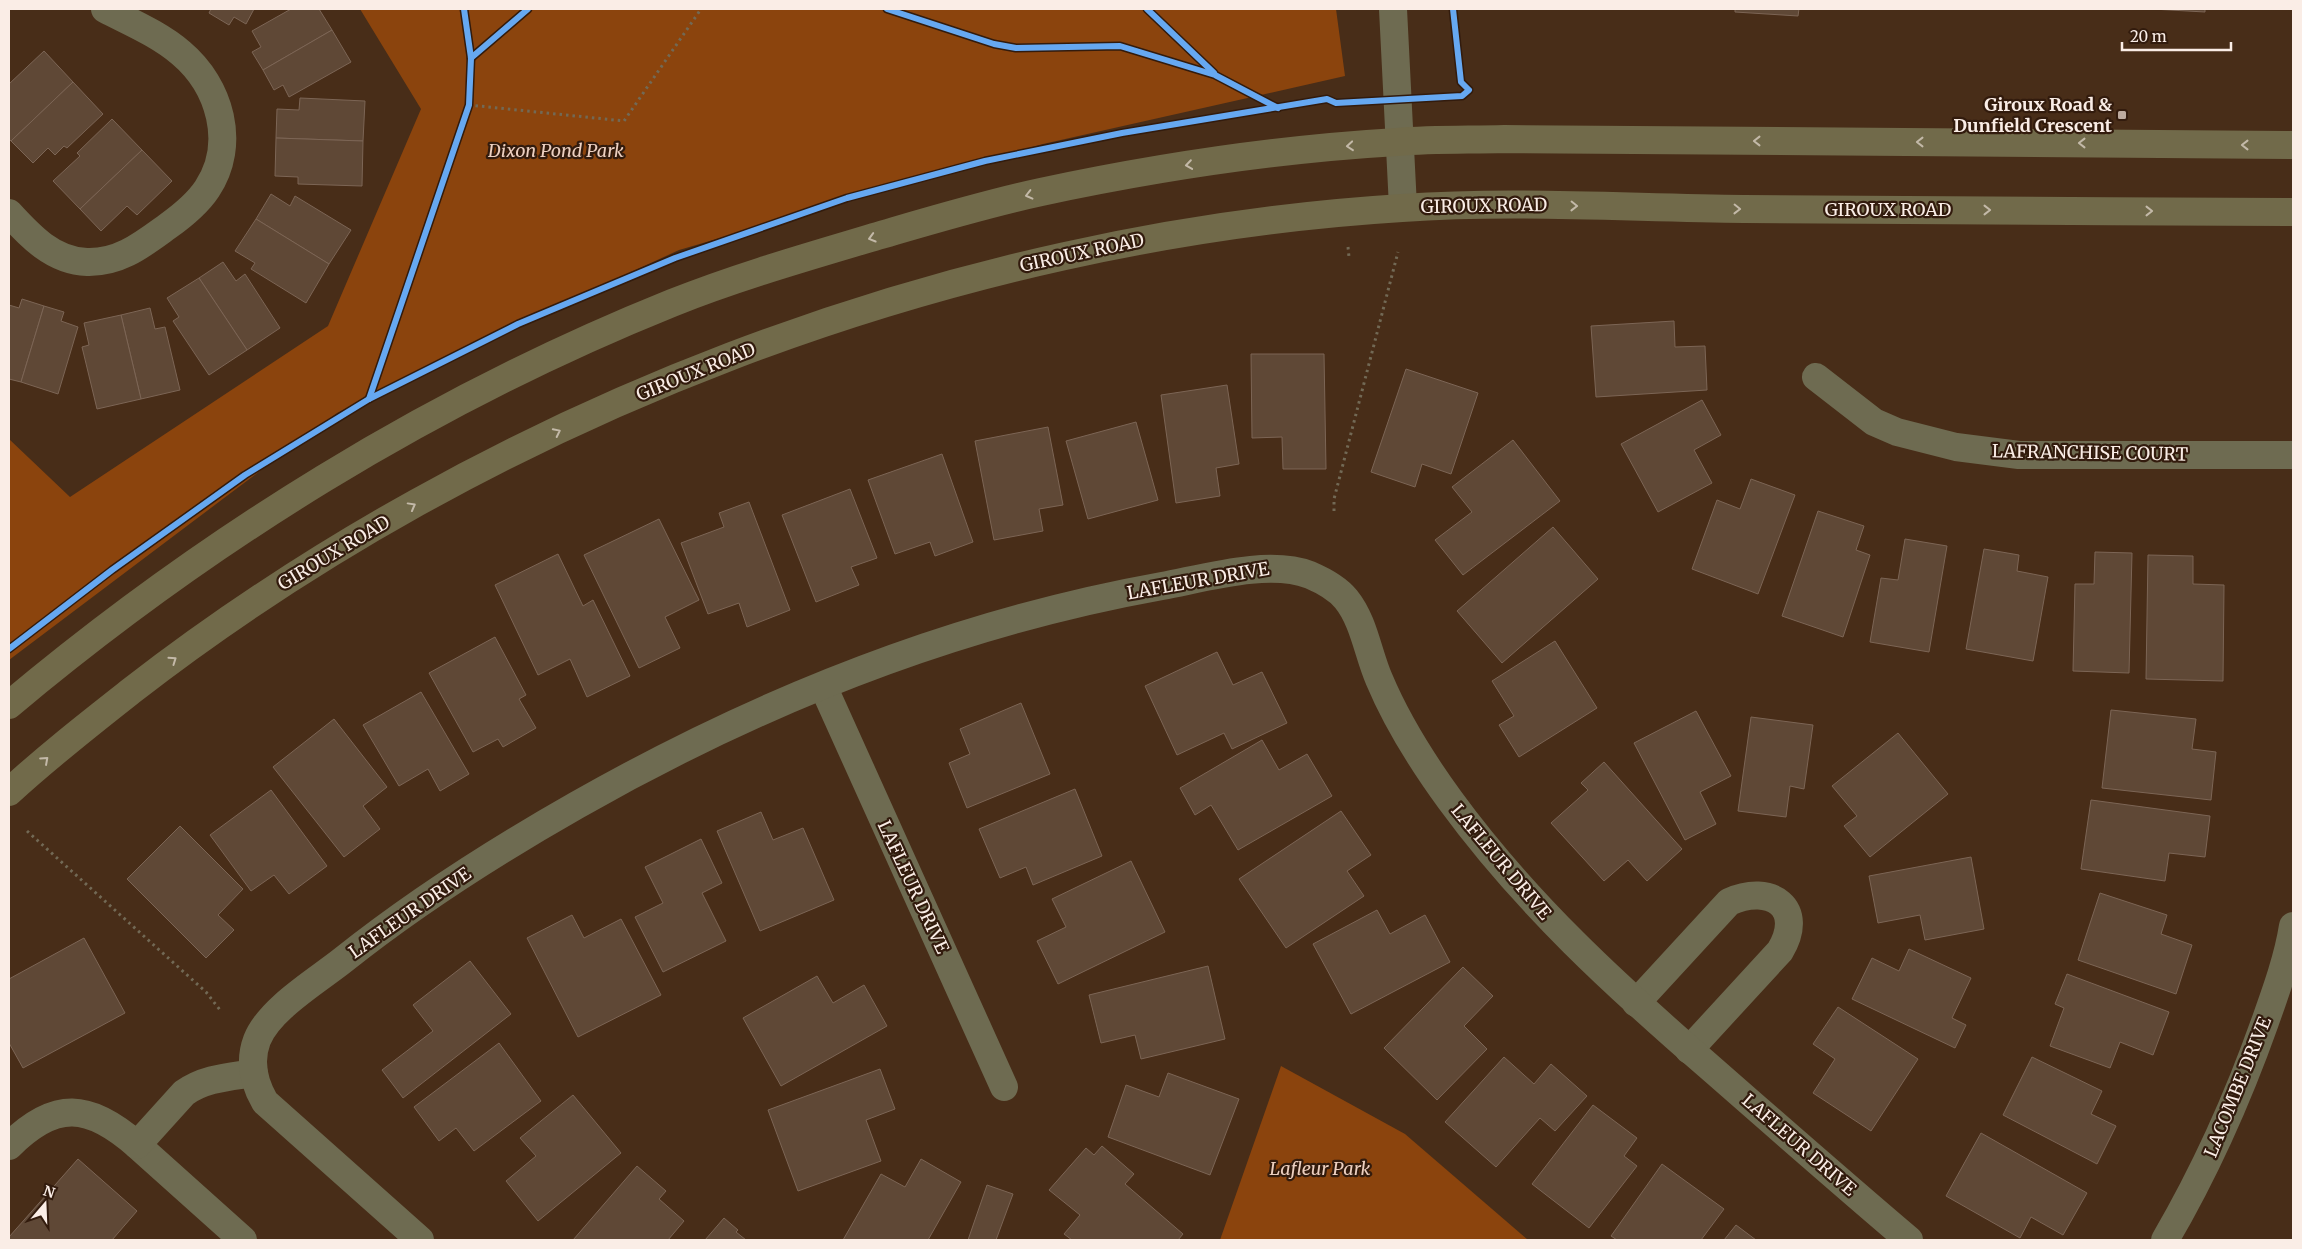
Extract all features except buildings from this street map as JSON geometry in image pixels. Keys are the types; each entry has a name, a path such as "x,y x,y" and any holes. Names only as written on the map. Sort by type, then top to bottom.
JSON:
{"main road":[{"path":"9,705 62,661 235,534 447,408 563,350 674,302 798,259 1036,193 1118,177 1225,160 1399,142 1513,139 2293,145"},
{"name":"GIROUX ROAD","path":"9,792 50,755 166,664 257,600 361,534 473,473 596,413 735,354 874,308 1004,269 1145,240 1242,223 1403,208 1511,205 1751,209 2293,212"}],"street":[{"path":"9,213 36,242 53,253 71,260 86,262 106,261 138,249 182,216 207,189 218,165 222,139 221,117 206,82 180,52 105,9"},
{"path":"1393,9 1403,208"},
{"name":"LAFRANCHISE COURT","path":"1816,377 1874,422 1897,432 1956,447 2018,455 2293,456"},
{"name":"LAFLEUR DRIVE","path":"420,1240 265,1102 258,1090 252,1060 257,1039 271,1018 380,930 533,830 624,779 713,732 823,686 936,644 1083,602 1264,568 1282,568 1310,575 1333,587 1349,604 1378,678 1407,735 1440,787 1479,840 1514,882 1555,926 1636,1003 1909,1240"},
{"name":"LAFLEUR DRIVE","path":"823,686 1004,1087"},
{"path":"1636,1003 1729,902 1744,896 1758,894 1777,901 1784,909 1789,921 1788,933 1784,944 1689,1050"},
{"name":"LACOMBE DRIVE","path":"2165,1240 2197,1184 2241,1088 2277,987 2293,931"},
{"path":"137,1145 193,1087 204,1082 254,1073"},
{"path":"9,1146 27,1128 41,1119 72,1113 100,1119 116,1127 243,1240"}],"path":[{"path":"469,105 624,121 701,9"},
{"path":"466,114 469,96"},
{"path":"1334,510 1334,499 1398,252"},
{"path":"27,831 206,992 220,1010"}],"green space":[{"name":"Dixon Pond Park","path":"360,9 1336,9 1345,76 1043,144 679,250 518,324 337,413 9,660 9,439 70,497 328,326 421,109"},
{"name":"Lafleur Park","path":"1281,1066 1405,1134 1528,1240 1220,1240"}],"cycle path":[{"path":"369,399 469,105 471,58 464,9"},
{"path":"471,58 528,9"},
{"path":"887,9 994,44 1016,48 1120,46 1215,75 1278,108"},
{"path":"1147,9 1214,73"},
{"path":"9,649 112,570 245,475 369,399 518,324 675,258 847,198 985,161 1122,133 1327,99 1336,103 1462,96 1469,90 1461,82 1453,9"}],"place":[{"name":"Giroux Road & Dunfield Crescent","path":"2122,115"}]}
